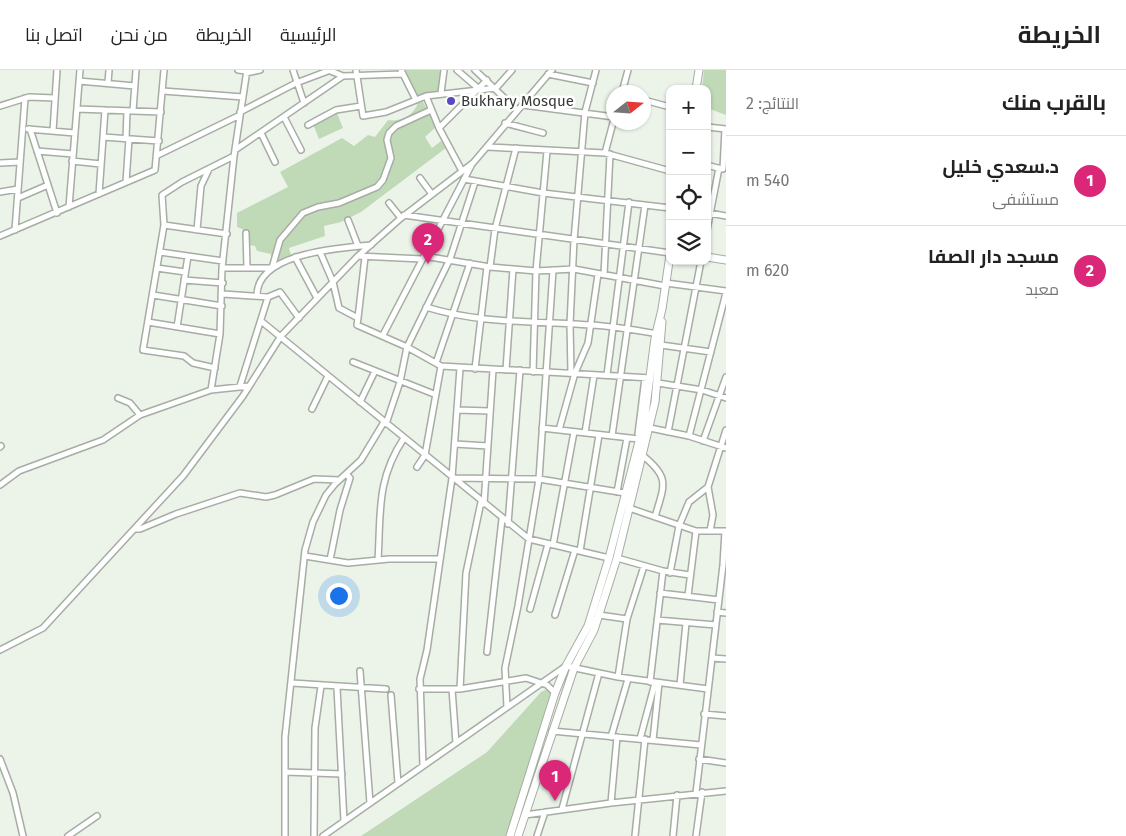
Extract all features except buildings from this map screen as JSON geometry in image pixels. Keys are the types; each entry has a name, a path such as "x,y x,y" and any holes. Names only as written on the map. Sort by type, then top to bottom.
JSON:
{"main road":[{"path":"697,85 699,70"},
{"path":"711,258 726,260"},
{"path":"626,512 625,493 638,439 648,378 659,334 669,265"},
{"path":"518,836 521,814 555,694 594,630 599,615 650,428 658,383 661,345 659,334"},
{"path":"510,836 521,814 552,730 570,667 588,626 613,558"}],"street":[{"path":"53,131 57,70"},
{"path":"69,207 80,70"},
{"path":"108,83 109,70"},
{"path":"126,182 130,111 136,70"},
{"path":"0,236 155,170 158,155 164,70"},
{"path":"238,70 260,70"},
{"path":"293,70 304,103"},
{"path":"441,93 444,70"},
{"path":"457,70 479,89"},
{"path":"475,70 517,110"},
{"path":"356,73 363,116 386,112 426,96 496,88 512,70"},
{"path":"573,373 570,324 574,240 585,112 596,70"},
{"path":"624,85 628,70"},
{"path":"211,390 220,334 223,294 222,268 234,153 247,71"},
{"path":"158,155 240,114 296,83 328,71 343,76"},
{"path":"215,368 193,364 184,356 143,350 164,225 162,195 234,153 343,76 356,73 402,72 416,100"},
{"path":"0,650 43,628 183,476 249,386 281,336 358,256 402,216 473,163 550,72 593,82"},
{"path":"439,128 487,80"},
{"path":"79,81 135,86"},
{"path":"163,91 243,97"},
{"path":"426,96 439,128 462,171"},
{"path":"0,106 25,98 55,98"},
{"path":"15,230 25,98"},
{"path":"651,102 666,106"},
{"path":"523,105 606,116"},
{"path":"308,125 336,110 361,106"},
{"path":"77,109 161,112"},
{"path":"99,194 105,110"},
{"path":"272,268 280,240 303,213 318,207 340,204 377,187 383,180 391,158 387,140 389,133 396,126 431,110"},
{"path":"284,117 301,150"},
{"path":"505,123 543,133"},
{"path":"711,127 726,129 723,169 711,210"},
{"path":"23,129 75,133"},
{"path":"30,129 57,213"},
{"path":"559,430 573,373 588,343 589,324 601,274 608,199 607,153 612,130"},
{"path":"261,133 275,162"},
{"path":"103,137 159,141"},
{"path":"488,147 607,153 666,170"},
{"path":"475,369 488,267 516,148"},
{"path":"37,151 73,154"},
{"path":"533,372 536,271 547,151"},
{"path":"72,161 101,164"},
{"path":"0,163 20,162"},
{"path":"382,336 473,163"},
{"path":"197,230 201,186 209,168"},
{"path":"420,178 431,193"},
{"path":"464,180 506,188 666,207"},
{"path":"286,836 285,737 309,533 316,515 331,488 361,460 385,423 400,382 407,347 450,259 463,224 475,182"},
{"path":"18,198 48,185"},
{"path":"0,192 18,189"},
{"path":"607,376 629,202"},
{"path":"390,203 402,216 666,253"},
{"path":"612,436 645,204"},
{"path":"711,213 726,216"},
{"path":"348,220 358,246"},
{"path":"164,225 226,234"},
{"path":"246,233 247,267"},
{"path":"257,296 259,281 265,273 295,257 371,245"},
{"path":"160,252 223,260"},
{"path":"320,252 333,282 339,308 358,318"},
{"path":"177,327 188,256"},
{"path":"358,256 450,259 488,267 536,271 574,269 635,281 696,286 726,292 702,390 688,436"},
{"path":"295,257 317,298"},
{"path":"365,257 357,325 407,347 438,364 460,368 648,378"},
{"path":"417,467 425,456 438,364 470,263"},
{"path":"668,432 700,265"},
{"path":"157,268 185,272"},
{"path":"222,268 272,268"},
{"path":"506,370 507,322 513,269"},
{"path":"507,707 505,668 518,606 539,479 553,270"},
{"path":"184,280 223,283"},
{"path":"223,294 268,297 280,292 299,318"},
{"path":"152,295 222,306"},
{"path":"240,386 268,297"},
{"path":"426,307 452,315 481,319 507,322 614,326 659,334"},
{"path":"261,321 482,503 529,539 670,573 690,575"},
{"path":"148,322 220,334"},
{"path":"661,345 712,352"},
{"path":"353,362 434,394"},
{"path":"422,766 420,689 452,478 460,368"},
{"path":"460,690 466,573 486,480 493,370"},
{"path":"508,524 520,370"},
{"path":"360,402 375,371"},
{"path":"585,433 594,375"},
{"path":"312,409 328,376"},
{"path":"703,441 726,377"},
{"path":"658,383 702,390 726,398"},
{"path":"0,485 19,471 103,440 140,415 211,390 249,386"},
{"path":"118,398 130,403 140,415"},
{"path":"457,410 490,411"},
{"path":"542,428 638,439"},
{"path":"650,428 688,436 726,448"},
{"path":"710,531 713,515 708,487 726,430"},
{"path":"530,609 566,483 574,432"},
{"path":"556,614 578,551 599,434"},
{"path":"378,560 383,479 394,452 404,438"},
{"path":"617,492 626,438"},
{"path":"454,444 488,446"},
{"path":"642,455 658,468 664,485 654,517"},
{"path":"330,560 340,510 350,483 350,478 346,474"},
{"path":"452,478 486,480 539,479 625,493"},
{"path":"136,529 240,493 266,497 314,479 340,480"},
{"path":"670,573 679,526 689,502 708,487"},
{"path":"626,512 654,517 696,531 725,531 724,565 700,744 696,793"},
{"path":"487,652 502,519"},
{"path":"688,596 696,531"},
{"path":"305,556 348,563 378,560 439,559"},
{"path":"618,677 627,619 644,566"},
{"path":"653,740 657,620 663,571"},
{"path":"660,593 719,600"},
{"path":"717,612 726,613"},
{"path":"599,615 627,619"},
{"path":"657,620 716,625"},
{"path":"680,685 686,623"},
{"path":"712,658 726,660"},
{"path":"323,836 540,684 570,667 628,679 708,689"},
{"path":"360,671 370,803"},
{"path":"562,809 581,733 599,673"},
{"path":"420,689 460,690 526,678 534,679 540,684 551,687 555,694"},
{"path":"611,802 614,737 628,679"},
{"path":"292,683 337,688 386,689"},
{"path":"635,836 642,739 655,683"},
{"path":"314,836 315,728 320,686"},
{"path":"337,688 344,821"},
{"path":"452,689 456,743"},
{"path":"391,694 398,783"},
{"path":"704,714 726,716"},
{"path":"552,730 700,744"},
{"path":"0,759 13,793 23,836"},
{"path":"699,759 726,763"},
{"path":"285,772 342,774"},
{"path":"521,814 611,802 726,791"},
{"path":"696,836 702,792"},
{"path":"672,836 677,795"},
{"path":"537,836 545,812"},
{"path":"68,836 97,816"}],"green space":[{"path":"405,70 442,70 440,90 417,97"},
{"path":"704,70 726,70 726,115 711,109 711,85 702,85"},
{"path":"423,102 436,127 425,137 432,148 441,141 446,148 361,212 341,222 324,226 325,236 289,248 291,255 277,264 271,264 271,254 257,251 255,246 249,245 247,231 237,227 237,213 288,187 280,172 342,138 354,146 368,135 375,137 388,120 402,119 410,115 418,103"},
{"path":"337,113 343,128 319,139 313,124"},
{"path":"547,689 551,692 507,836 361,836 487,752 541,692"}],"place":[{"name":"Bukhary Mosque","path":"451,101"},
{"name":"مسجد دار الصفا","path":"428,264"},
{"name":"د.سعدي خليل","path":"555,801"}]}
